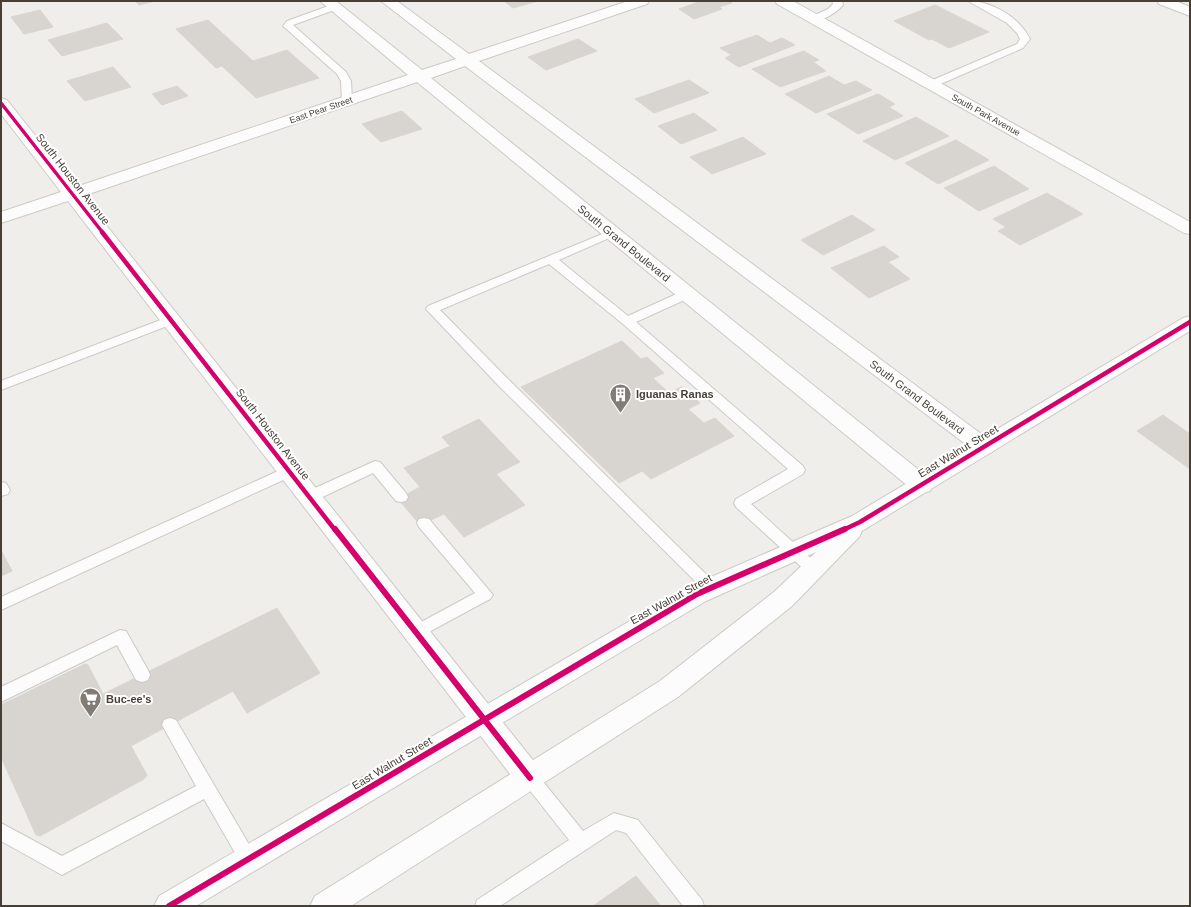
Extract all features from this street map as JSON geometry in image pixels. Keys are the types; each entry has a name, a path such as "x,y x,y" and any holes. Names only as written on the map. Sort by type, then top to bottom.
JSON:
{"street":[{"name":"South Grand Boulevard","path":"388,1 984,447"},
{"name":"East Pear Street","path":"1,218 642,1"},
{"name":"South Park Avenue","path":"782,1 1190,229"},
{"path":"1164,1 1190,12"},
{"name":"South Grand Boulevard","path":"330,4 922,485"},
{"name":"South Houston Avenue","path":"1,103 530,778"},
{"name":"East Walnut Street","path":"169,906 697,594 860,522 1190,322"},
{"name":"East Walnut Street","path":"325,906 669,689 782,598 860,522"}],"lane":[{"path":"814,18 831,11 838,5 837,1"},
{"path":"932,84 1020,46 1025,39 1022,31 1010,21 973,1"},
{"path":"330,4 290,23 288,26 341,72 346,80 347,101"},
{"path":"612,233 432,310 500,380 711,588"},
{"path":"551,259 627,322 798,470 741,503 813,569"},
{"path":"627,322 687,294"},
{"path":"1,386 171,320"},
{"path":"309,497 375,466 402,497"},
{"path":"1,604 289,471"},
{"path":"1,487 3,490 1,491"},
{"path":"416,633 485,595 424,523"},
{"path":"1,695 120,636 142,674"},
{"path":"170,725 248,859"},
{"path":"530,778 582,843"},
{"path":"1,831 62,866 206,789"},
{"path":"484,906 614,821 632,826 695,906"}],"building":[{"path":"135,1 155,1 139,5"},
{"path":"504,1 538,1 513,8"},
{"path":"701,1 730,1 732,3 719,7 722,9 694,19 679,9"},
{"path":"935,5 989,32 949,48 932,39 929,40 894,21"},
{"path":"40,10 53,27 24,34 11,17"},
{"path":"208,20 253,61 287,50 319,78 256,98 222,66 216,68 176,29"},
{"path":"107,23 123,39 62,56 48,40"},
{"path":"757,35 770,43 782,38 795,45 739,67 725,58 732,55 720,48"},
{"path":"578,39 597,51 546,70 528,57"},
{"path":"804,51 819,60 813,62 826,71 780,87 752,69"},
{"path":"113,67 131,87 85,101 67,81"},
{"path":"829,76 844,85 856,81 872,90 816,113 785,94"},
{"path":"689,80 709,93 654,113 635,99"},
{"path":"177,86 188,96 162,105 152,94"},
{"path":"878,94 895,104 889,107 903,116 858,134 827,114"},
{"path":"402,111 422,129 381,142 362,124"},
{"path":"694,113 717,130 681,144 658,126"},
{"path":"916,117 949,136 895,160 863,141"},
{"path":"743,137 766,154 712,174 690,157"},
{"path":"956,140 989,160 938,184 905,163"},
{"path":"994,166 1029,189 979,211 944,188"},
{"path":"1047,193 1083,214 1020,245 998,231 1006,227 993,219"},
{"path":"852,215 875,230 823,255 801,240"},
{"path":"884,246 899,257 888,262 910,279 869,298 831,268"},
{"name":"Iguanas Ranas","path":"622,341 641,359 647,357 664,373 653,378 669,393 681,387 700,403 688,409 704,423 715,418 734,436 651,479 642,471 619,483 521,387"},
{"path":"1163,415 1190,434 1190,469 1137,431"},
{"path":"479,419 520,462 496,474 525,505 464,537 444,514 420,525 398,499 420,487 404,468 450,446 442,437"},
{"path":"1,550 12,571 1,576"},
{"name":"Buc-ee's","path":"277,608 320,673 247,713 233,691 131,746 147,775 144,779 40,836 36,835 1,757 1,705 85,664 88,665 103,694"},
{"path":"636,876 661,906 593,906"}],"cycle path":[{"path":"1,103 530,778"},
{"path":"169,906 697,594 860,522 1190,322"}],"place":[{"name":"Iguanas Ranas","path":"621,414"},
{"name":"Buc-ee's","path":"91,718"}]}
